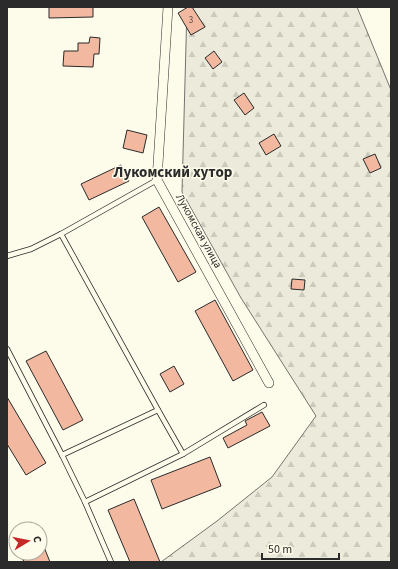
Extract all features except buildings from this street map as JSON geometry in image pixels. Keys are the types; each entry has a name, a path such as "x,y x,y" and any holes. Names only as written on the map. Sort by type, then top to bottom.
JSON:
{"street":[{"path":"156,180 168,7"},
{"name":"Лукомская улица","path":"156,180 269,383"}],"lane":[{"path":"7,256 31,249 61,234 156,180"},
{"path":"61,234 183,454"},
{"path":"7,349 85,502 111,562"},
{"path":"85,502 183,454 264,405"},
{"path":"62,455 158,410"}],"green space":[{"path":"187,7 357,7 391,90 391,562 161,562 217,521 272,477 316,416 241,298 182,192"}],"district":[{"name":"Лукомский хутор","path":"173,172"}]}
